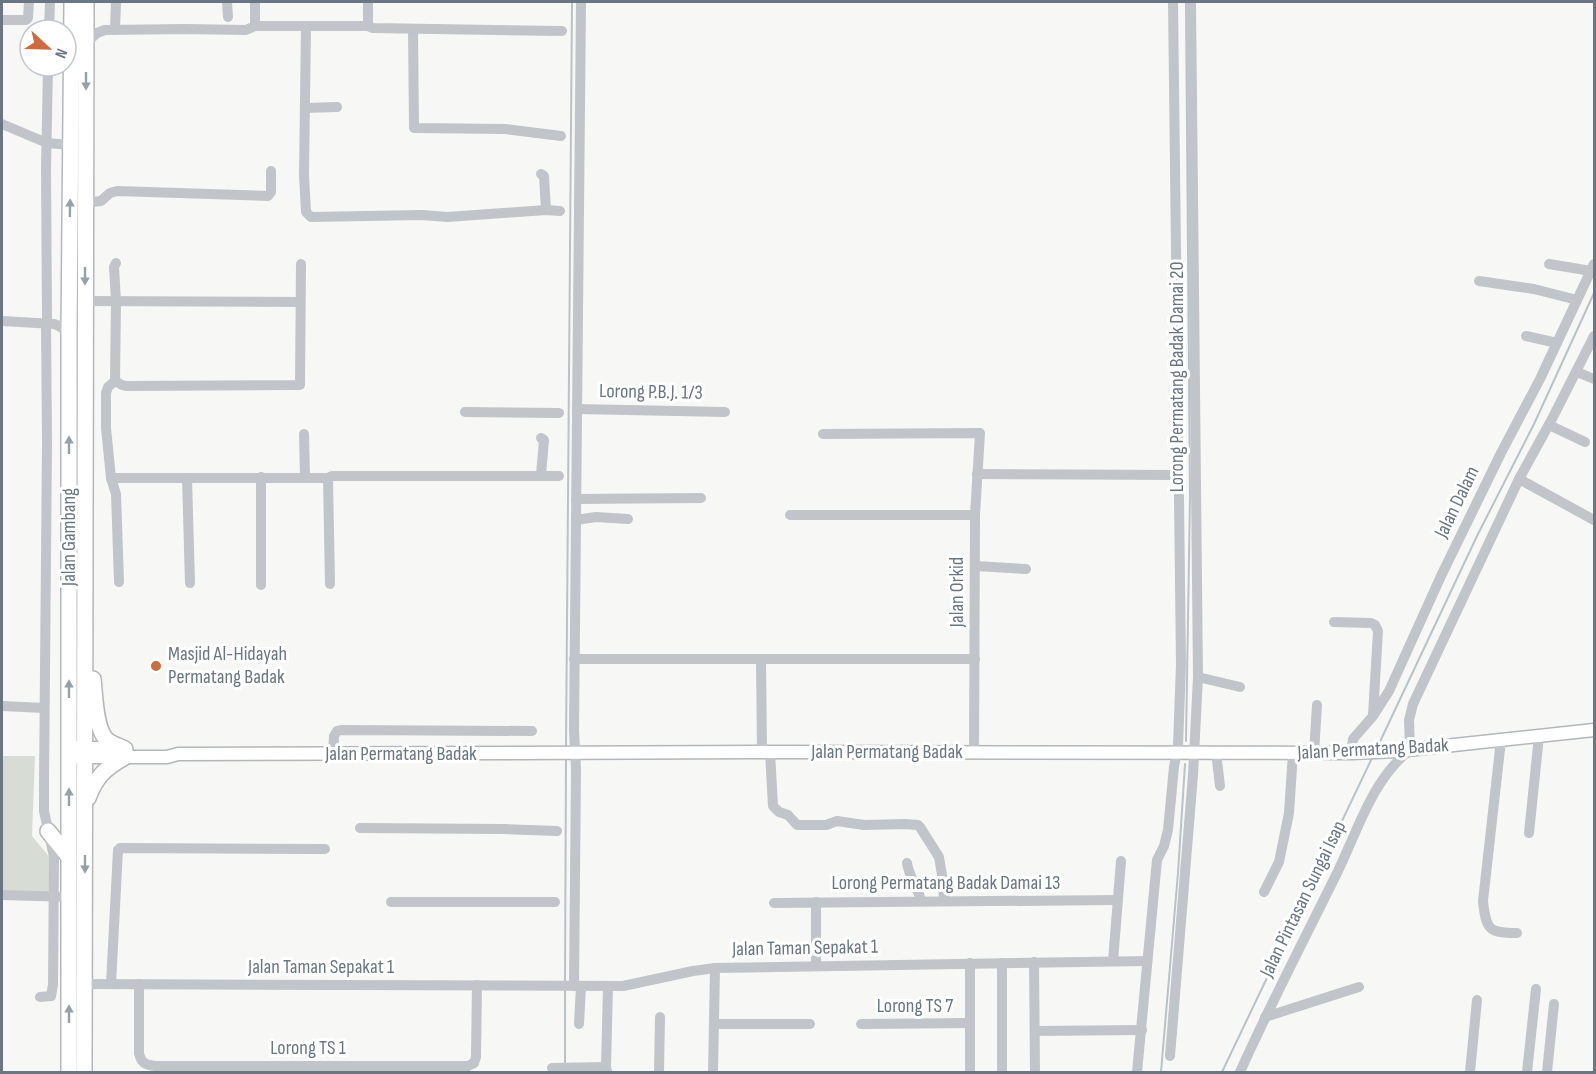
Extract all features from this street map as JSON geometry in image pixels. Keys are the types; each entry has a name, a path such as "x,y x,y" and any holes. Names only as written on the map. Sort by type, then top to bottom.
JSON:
{"highway":[{"name":"Jalan Gambang","path":"69,1072 69,310 72,2"},
{"name":"Jalan Gambang","path":"84,1072 86,9"},
{"path":"85,611 99,723 104,738 125,753 99,776 85,805"},
{"path":"48,831 69,857"}],"main road":[{"name":"Jalan Permatang Badak","path":"69,752 125,753 167,757 178,754 1386,752 1594,730"}],"street":[{"path":"2,20 26,20 29,2"},
{"path":"49,18 50,2"},
{"path":"110,30 116,2"},
{"path":"227,2 228,17"},
{"path":"255,2 255,26"},
{"path":"368,2 368,26"},
{"path":"579,1024 575,986 574,659 581,2"},
{"path":"1137,1072 1157,860 1168,830 1177,752 1181,664 1173,2"},
{"name":"Lorong Permatang Badak Damai 20","path":"1170,1056 1195,752 1198,677 1191,2"},
{"path":"86,9 90,22 110,30"},
{"path":"86,43 97,33 110,30 246,30 255,26 368,26 373,28 562,31"},
{"path":"306,26 304,175 306,212 311,217 422,215 447,217 560,211"},
{"path":"413,29 414,128 505,129 561,136"},
{"path":"40,997 51,996 53,985 54,897 54,857 44,811 48,78"},
{"path":"305,108 337,106"},
{"path":"2,124 47,143 70,145"},
{"path":"85,203 101,201 110,193 117,191 268,196 271,192 272,171"},
{"path":"541,174 544,176 546,210"},
{"path":"116,263 114,267 116,381"},
{"path":"116,381 126,386 300,385 301,264"},
{"path":"1549,264 1593,268"},
{"name":"Jalan Dalam","path":"1354,752 1353,739 1373,716 1389,691 1441,576 1593,268"},
{"path":"1479,281 1534,289 1577,300"},
{"path":"85,301 300,302"},
{"path":"2,320 46,320 60,316 69,310"},
{"path":"46,320 69,333"},
{"path":"1526,336 1557,343"},
{"path":"1410,750 1409,720 1413,704 1519,479 1549,425 1568,400 1577,372 1590,358 1594,336"},
{"path":"1577,372 1594,378"},
{"path":"116,381 108,387 106,393 106,428 111,478 116,494 118,582"},
{"name":"Lorong P.B.J. 1/3","path":"577,409 725,412"},
{"path":"84,412 106,413"},
{"path":"465,412 559,413"},
{"path":"1549,425 1585,442"},
{"path":"304,434 305,478"},
{"name":"Jalan Orkid","path":"823,434 980,434 975,515 974,752"},
{"path":"541,476 544,440 542,438"},
{"path":"977,474 1179,475"},
{"path":"111,478 328,478 342,475 559,476"},
{"path":"261,477 261,585"},
{"path":"187,478 190,584"},
{"path":"328,478 330,584"},
{"path":"1519,479 1594,519"},
{"path":"576,499 701,498"},
{"path":"790,515 975,515"},
{"path":"576,520 596,517 628,519"},
{"path":"975,566 1026,569"},
{"path":"1334,622 1371,623 1378,631 1373,716"},
{"path":"574,659 975,659"},
{"path":"761,659 766,752 773,806 779,812 788,815 797,825 826,825 837,821 864,825 918,825 939,857 944,901"},
{"path":"1198,677 1240,687"},
{"path":"2,705 44,708"},
{"path":"1314,753 1317,705"},
{"path":"333,754 334,736 336,731 341,730 532,731"},
{"path":"1529,833 1539,736"},
{"path":"1501,740 1483,901 1486,920 1494,931 1517,933"},
{"name":"Jalan Pintasan Sungai Isap","path":"1240,1072 1371,800 1392,767 1410,750"},
{"path":"1216,752 1220,786"},
{"path":"1264,892 1279,862 1289,813 1293,753"},
{"path":"360,828 557,831"},
{"path":"111,984 118,850 120,848 325,849"},
{"path":"1113,961 1121,861"},
{"path":"907,863 909,875 917,888 921,901"},
{"path":"2,895 70,897"},
{"name":"Lorong Permatang Badak Damai 13","path":"774,903 1118,900"},
{"path":"391,902 555,902"},
{"path":"816,902 816,966"},
{"path":"970,1072 970,963 1147,961"},
{"path":"1034,962 1035,1072"},
{"name":"Jalan Taman Sepakat 1","path":"85,984 608,986 637,984 715,968 970,963"},
{"path":"1002,963 1002,1072"},
{"path":"713,1072 715,968"},
{"name":"Lorong TS 1","path":"140,984 140,1058 146,1065 155,1066 468,1066 474,1063 476,1057 477,985"},
{"path":"560,1068 607,1070 608,986"},
{"path":"1265,1017 1359,987"},
{"path":"1279,989 1285,1004 1290,1009"},
{"path":"1527,1072 1536,989"},
{"path":"1470,1072 1477,1000"},
{"path":"1547,1072 1554,1004"},
{"path":"659,1072 660,1017"},
{"name":"Lorong TS 7","path":"861,1024 970,1023"},
{"path":"714,1024 810,1024"},
{"path":"1035,1031 1142,1030"}],"shaded area":[{"path":"2,756 35,756 32,836 52,860 49,894 2,893"}],"waterway":[{"path":"566,746 572,2"},
{"path":"1186,2 1190,496 1186,741"},
{"path":"1377,748 1477,536 1534,424 1594,293"},
{"path":"1222,1072 1373,756"},
{"path":"565,981 566,759"},
{"path":"1161,1072 1185,764"},
{"path":"565,990 565,1065"}],"place":[{"name":"Masjid Al-Hidayah Permatang Badak","path":"156,666"}]}
